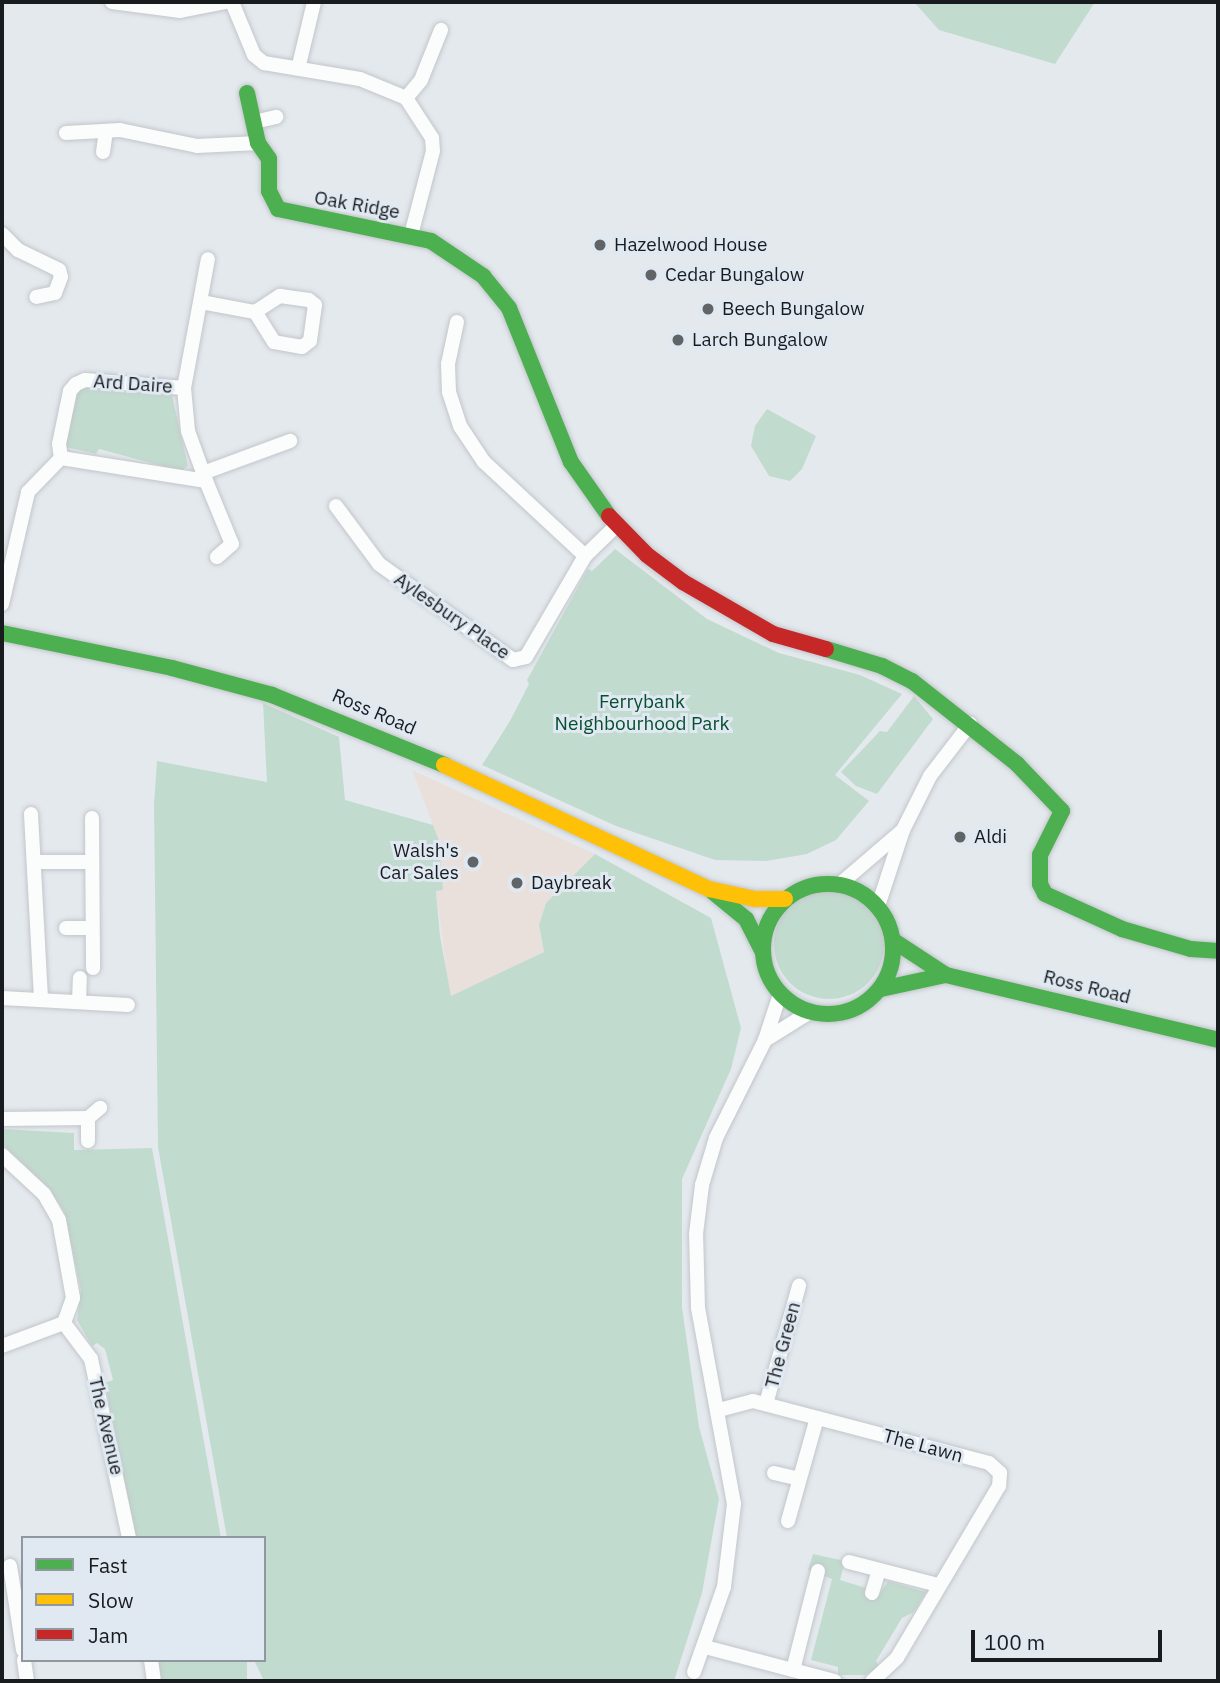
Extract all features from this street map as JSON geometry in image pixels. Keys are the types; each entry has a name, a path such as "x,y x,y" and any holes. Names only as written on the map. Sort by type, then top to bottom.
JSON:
{"main road":[{"name":"Oak Ridge","path":"247,93 258,143 269,159 268,191 278,209 411,235"},
{"path":"411,235 460,257 509,308 555,431 583,482 616,526 683,582 722,606 773,634 892,671 970,724 1017,764 1062,811 1040,855 1040,884 1056,900 1122,929 1191,949 1218,951"},
{"name":"Ross Road","path":"2,633 172,668 306,707 423,755 709,889"},
{"path":"762,951 768,921 785,899 806,887 840,884 865,894 878,906 894,941 893,964 881,989"},
{"path":"709,889 755,899 785,899"},
{"path":"709,889 746,919 762,951 767,973 780,995 810,1012 848,1012 881,989 946,975"},
{"path":"894,941 946,975"},
{"name":"Ross Road","path":"946,975 1218,1040"}],"street":[{"path":"112,2 180,11 226,2"},
{"path":"232,2 254,55 276,66 299,65 360,79 406,98 421,80 441,30"},
{"path":"299,65 314,2"},
{"name":"Oak Ridge","path":"406,98 432,138 433,151 411,235"},
{"path":"254,122 276,117"},
{"path":"103,152 106,131"},
{"path":"66,133 106,131 197,146 258,143"},
{"path":"2,234 18,250 59,270 61,277 55,293 36,297"},
{"name":"Ard Daire","path":"208,259 184,388 188,431 232,544 217,557"},
{"path":"201,302 255,312 279,296 309,300 315,305 310,341 302,347 274,342 255,312"},
{"path":"457,322 449,364 449,392 460,426 484,462 584,556"},
{"name":"Ard Daire","path":"61,458 59,444 71,391 76,384 85,380 184,388"},
{"path":"2,604 28,492 61,458 205,477 290,440"},
{"name":"Aylesbury Place","path":"336,506 379,564 513,660 526,657 584,556 616,526"},
{"path":"878,906 903,830 930,776 970,724"},
{"path":"32,814 41,999"},
{"path":"92,818 93,968"},
{"path":"840,884 903,830"},
{"path":"35,862 91,862"},
{"path":"66,928 92,928"},
{"path":"79,1002 80,978"},
{"path":"694,1672 724,1587 734,1504 719,1410 698,1308 696,1234 702,1185 733,1097 765,1040 780,995"},
{"path":"2,998 128,1004"},
{"path":"765,1040 810,1012"},
{"path":"2,1119 88,1118 100,1108"},
{"path":"88,1118 88,1141"},
{"path":"2,1155 44,1194 59,1220 73,1298 64,1323 2,1346"},
{"name":"The Green","path":"766,1404 799,1286"},
{"name":"The Avenue","path":"64,1323 91,1359 129,1536"},
{"name":"The Lawn","path":"719,1410 753,1401 989,1463 1000,1473 999,1486 897,1658 872,1681"},
{"path":"788,1521 817,1418"},
{"path":"774,1472 799,1479"},
{"path":"849,1562 939,1585"},
{"path":"12,1566 21,1635"},
{"path":"872,1593 879,1570"},
{"path":"793,1670 818,1571"},
{"path":"705,1647 835,1681"},
{"path":"24,1662 27,1681"},
{"path":"150,1662 154,1681"}],"shaded area":[{"path":"412,770 595,854 546,903 539,925 544,952 450,997 436,890 443,890 439,840"}],"green space":[{"path":"914,2 1095,2 1055,64 939,30"},
{"path":"83,384 171,391 188,466 181,471 99,449 96,454 66,447 64,430 71,400"},
{"path":"767,409 816,436 802,469 790,481 769,476 751,446 755,426"},
{"name":"Ferrybank Neighbourhood Park","path":"615,549 707,619 779,653 860,675 902,694 835,775 869,801 836,840 807,854 766,861 715,860 616,826 482,765 510,721 529,684 527,680 588,569 592,571"},
{"path":"914,696 933,719 877,794 856,786 841,772 880,731 887,732"},
{"path":"263,703 339,737 345,800 433,825 439,840 443,890 436,891 440,936 451,996 544,952 539,925 546,903 595,854 711,918 741,1028 731,1069 682,1179 682,1307 699,1427 719,1499 702,1593 674,1681 264,1681 255,1662 266,1662 266,1536 227,1536 158,1147 154,804 157,761 267,782"},
{"path":"829,889 850,893 868,905 880,923 884,944 880,965 868,983 850,995 829,999 808,995 790,983 778,965 774,944 778,923 790,905 808,893"},
{"path":"2,1129 74,1133 74,1150 152,1148 221,1536 136,1536 105,1383 113,1380 105,1349 97,1343 92,1346 77,1320 81,1290 64,1211 49,1188 2,1144"},
{"path":"813,1554 845,1561 840,1580 866,1588 870,1599 876,1599 888,1581 926,1592 914,1612 902,1618 876,1661 879,1667 865,1675 838,1675 838,1667 811,1660 832,1579 808,1570"},
{"path":"157,1662 247,1662 247,1681 157,1681"}],"traffic: fast":[{"path":"247,93 258,143 269,159 269,191 278,209 431,241 483,276 509,308 571,462 609,516"},
{"path":"2,633 172,668 272,695 444,765"},
{"path":"826,649 882,666 912,681 1017,764 1062,811 1040,855 1040,884 1045,894 1122,929 1191,949 1218,951"},
{"path":"828,884 853,889 874,903 888,924 893,949 888,974 874,995 853,1009 828,1014 803,1009 782,995 768,974 763,949 768,924 782,903 803,889 828,884"},
{"path":"713,892 746,919 762,951"},
{"path":"894,941 946,975 1218,1040"},
{"path":"881,989 946,975"}],"traffic: slow":[{"path":"444,765 709,889 755,899 785,899"}],"traffic: jam":[{"path":"609,516 647,555 683,582 773,634 826,649"}],"place":[{"name":"Hazelwood House","path":"600,245"},
{"name":"Cedar Bungalow","path":"651,275"},
{"name":"Beech Bungalow","path":"708,309"},
{"name":"Larch Bungalow","path":"678,340"},
{"name":"Aldi","path":"960,837"},
{"name":"Walsh's Car Sales","path":"473,862"},
{"name":"Daybreak","path":"517,883"}]}
